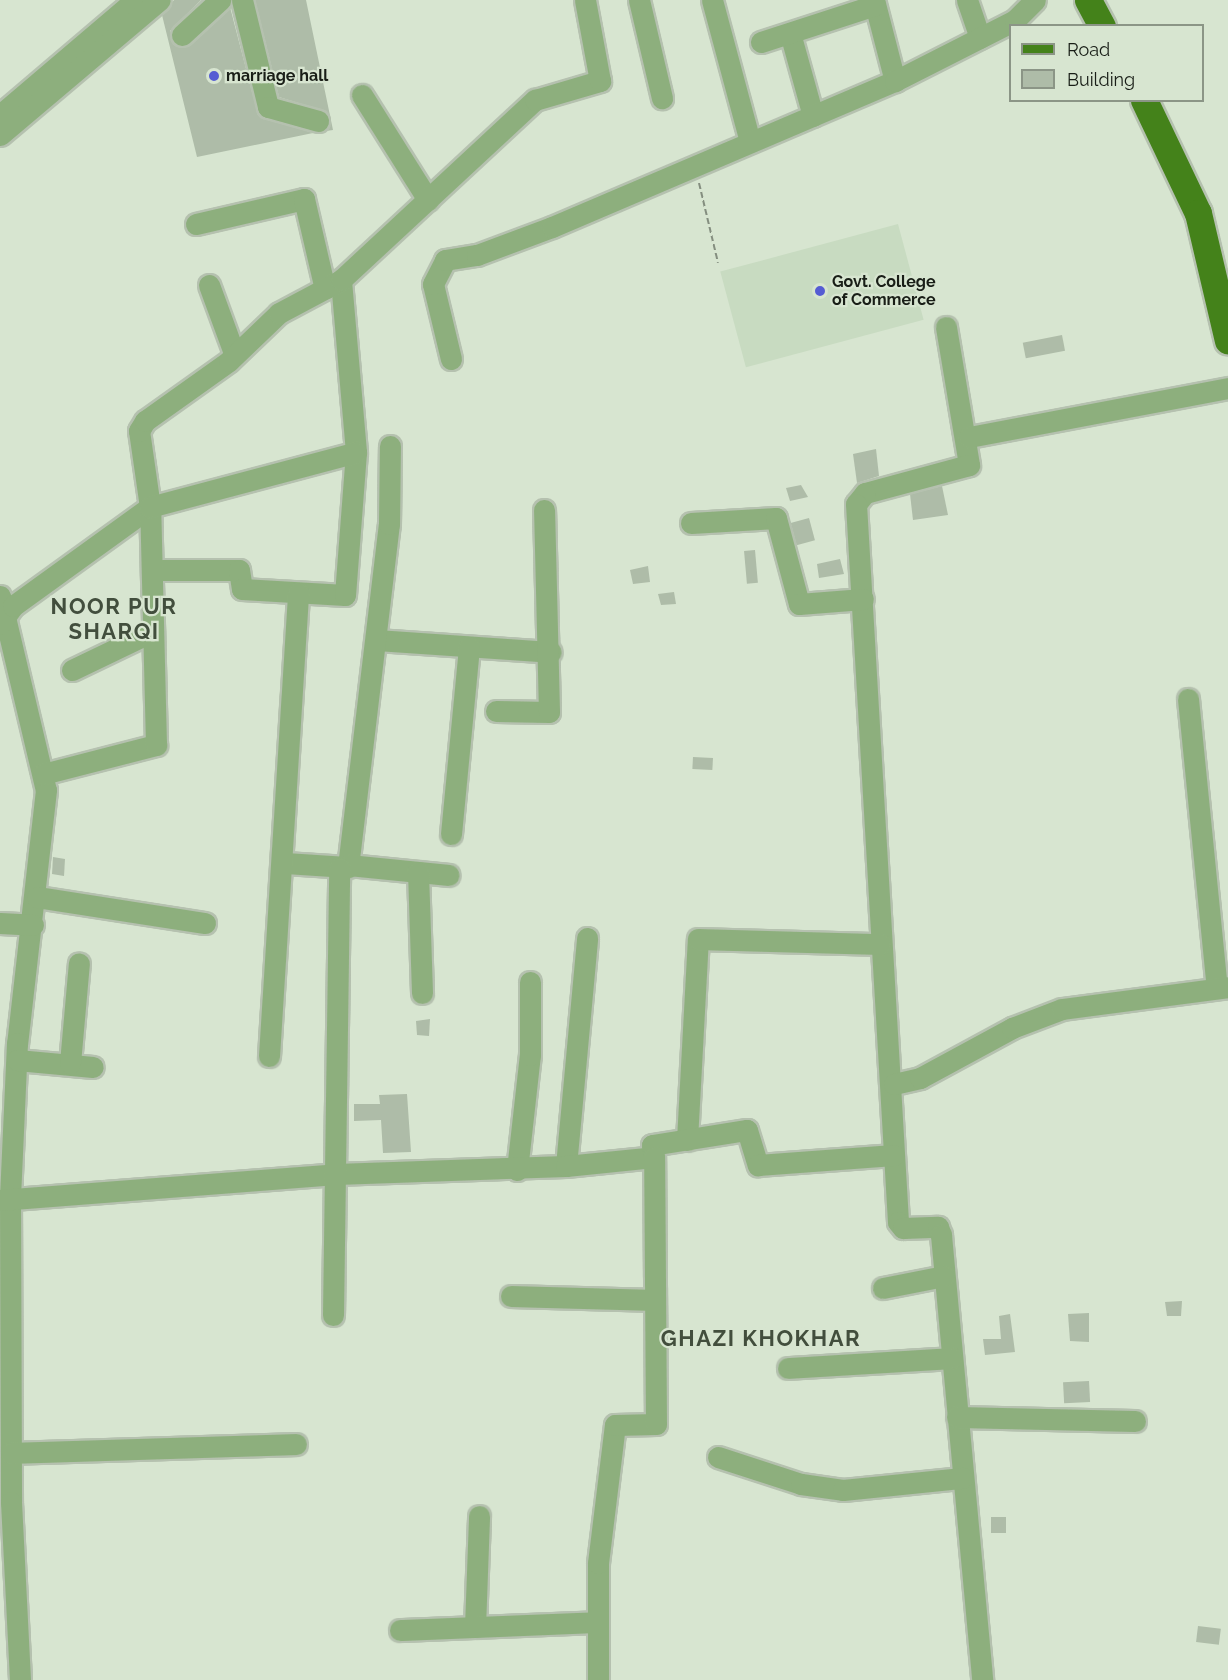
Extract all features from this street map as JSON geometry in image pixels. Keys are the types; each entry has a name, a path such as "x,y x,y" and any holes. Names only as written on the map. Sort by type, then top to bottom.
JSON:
{"main road":[{"path":"1088,0 1101,24"},
{"path":"1145,102 1198,213 1228,341"}],"street":[{"path":"0,115 135,0"},
{"path":"0,135 160,0"},
{"path":"182,35 220,0"},
{"path":"242,0 268,106 318,121"},
{"path":"43,774 156,745 150,507 141,426 234,353 279,313 333,285 535,100 600,81 585,0"},
{"path":"639,0 662,98"},
{"path":"712,0 750,142"},
{"path":"967,0 980,38"},
{"path":"451,359 433,284 445,260 552,227 895,81 1015,21 1035,0"},
{"path":"761,42 874,2 895,81"},
{"path":"790,33 813,116"},
{"path":"362,95 428,200"},
{"path":"152,570 239,570 242,589 345,596 356,452 333,285 304,199 196,224"},
{"path":"209,285 234,353"},
{"path":"946,327 969,437 967,467 858,497 880,944 894,1084 894,1155 898,1222 903,1228 938,1227 982,1680"},
{"path":"969,437 1228,388"},
{"path":"333,1315 344,866 376,640 389,524 390,446"},
{"path":"3,623 13,606 150,507 356,452"},
{"path":"496,711 549,712 551,652 544,510"},
{"path":"691,523 776,518 799,603 863,599"},
{"path":"269,1056 284,863 298,593"},
{"path":"0,596 3,623 43,774 37,897 17,1060 5,1199 5,1325 20,1680"},
{"path":"72,670 153,631"},
{"path":"376,640 551,652"},
{"path":"451,834 469,647"},
{"path":"894,1084 920,1078 1012,1028 1062,1009 1223,987 1188,699"},
{"path":"284,863 449,875"},
{"path":"418,872 422,993"},
{"path":"37,897 205,923"},
{"path":"0,923 33,925"},
{"path":"566,1166 587,938"},
{"path":"687,1140 698,939 880,944"},
{"path":"70,1063 79,963"},
{"path":"517,1170 530,1055 530,982"},
{"path":"17,1060 70,1063 93,1067"},
{"path":"598,1680 598,1563 615,1425 656,1424 654,1157 652,1145 751,1131 758,1165 894,1155"},
{"path":"5,1199 336,1174 517,1170 654,1157"},
{"path":"883,1288 944,1276"},
{"path":"511,1296 656,1300"},
{"path":"788,1368 951,1358"},
{"path":"957,1417 1135,1421"},
{"path":"11,1453 296,1444"},
{"path":"718,1457 801,1484 843,1491 962,1479"},
{"path":"475,1627 479,1516"},
{"path":"400,1630 598,1622"}],"path":[{"path":"695,166 718,263"}],"shaded area":[{"name":"Govt. College of Commerce","path":"898,224 924,320 746,367 720,272"}],"building":[{"name":"marriage hall","path":"174,0 201,0 170,31 179,47 191,44 230,7 258,115 313,133 197,157 162,15"},
{"path":"255,0 306,0 333,130 326,131 327,112 279,97"},
{"path":"1062,335 1065,351 1026,358 1023,343"},
{"path":"876,449 879,476 857,483 853,454"},
{"path":"801,485 808,497 790,501 786,488"},
{"path":"942,486 948,515 913,520 910,494"},
{"path":"809,518 815,540 797,545 791,523"},
{"path":"755,550 758,583 747,584 744,551"},
{"path":"840,559 844,574 819,578 817,564"},
{"path":"648,566 650,582 633,584 630,570"},
{"path":"674,592 676,604 661,605 658,594"},
{"path":"693,757 713,758 712,770 692,769"},
{"path":"53,857 65,859 64,876 52,874"},
{"path":"430,1019 429,1036 417,1035 416,1021"},
{"path":"407,1094 411,1152 383,1153 381,1120 354,1121 354,1104 380,1104 379,1095"},
{"path":"1182,1301 1181,1316 1167,1316 1165,1302"},
{"path":"1089,1313 1089,1342 1070,1341 1068,1314"},
{"path":"1010,1314 1015,1352 985,1355 983,1339 1001,1339 999,1316"},
{"path":"1089,1381 1090,1402 1064,1403 1063,1382"},
{"path":"991,1517 1006,1517 1006,1533 991,1533"},
{"path":"1198,1626 1221,1629 1219,1645 1196,1642"}],"place":[{"name":"marriage hall","path":"214,76"},
{"name":"Govt. College of Commerce","path":"820,291"}],"district":[{"name":"NOOR PUR SHARQI","path":"114,618"},
{"name":"GHAZI KHOKHAR","path":"761,1339"}]}
